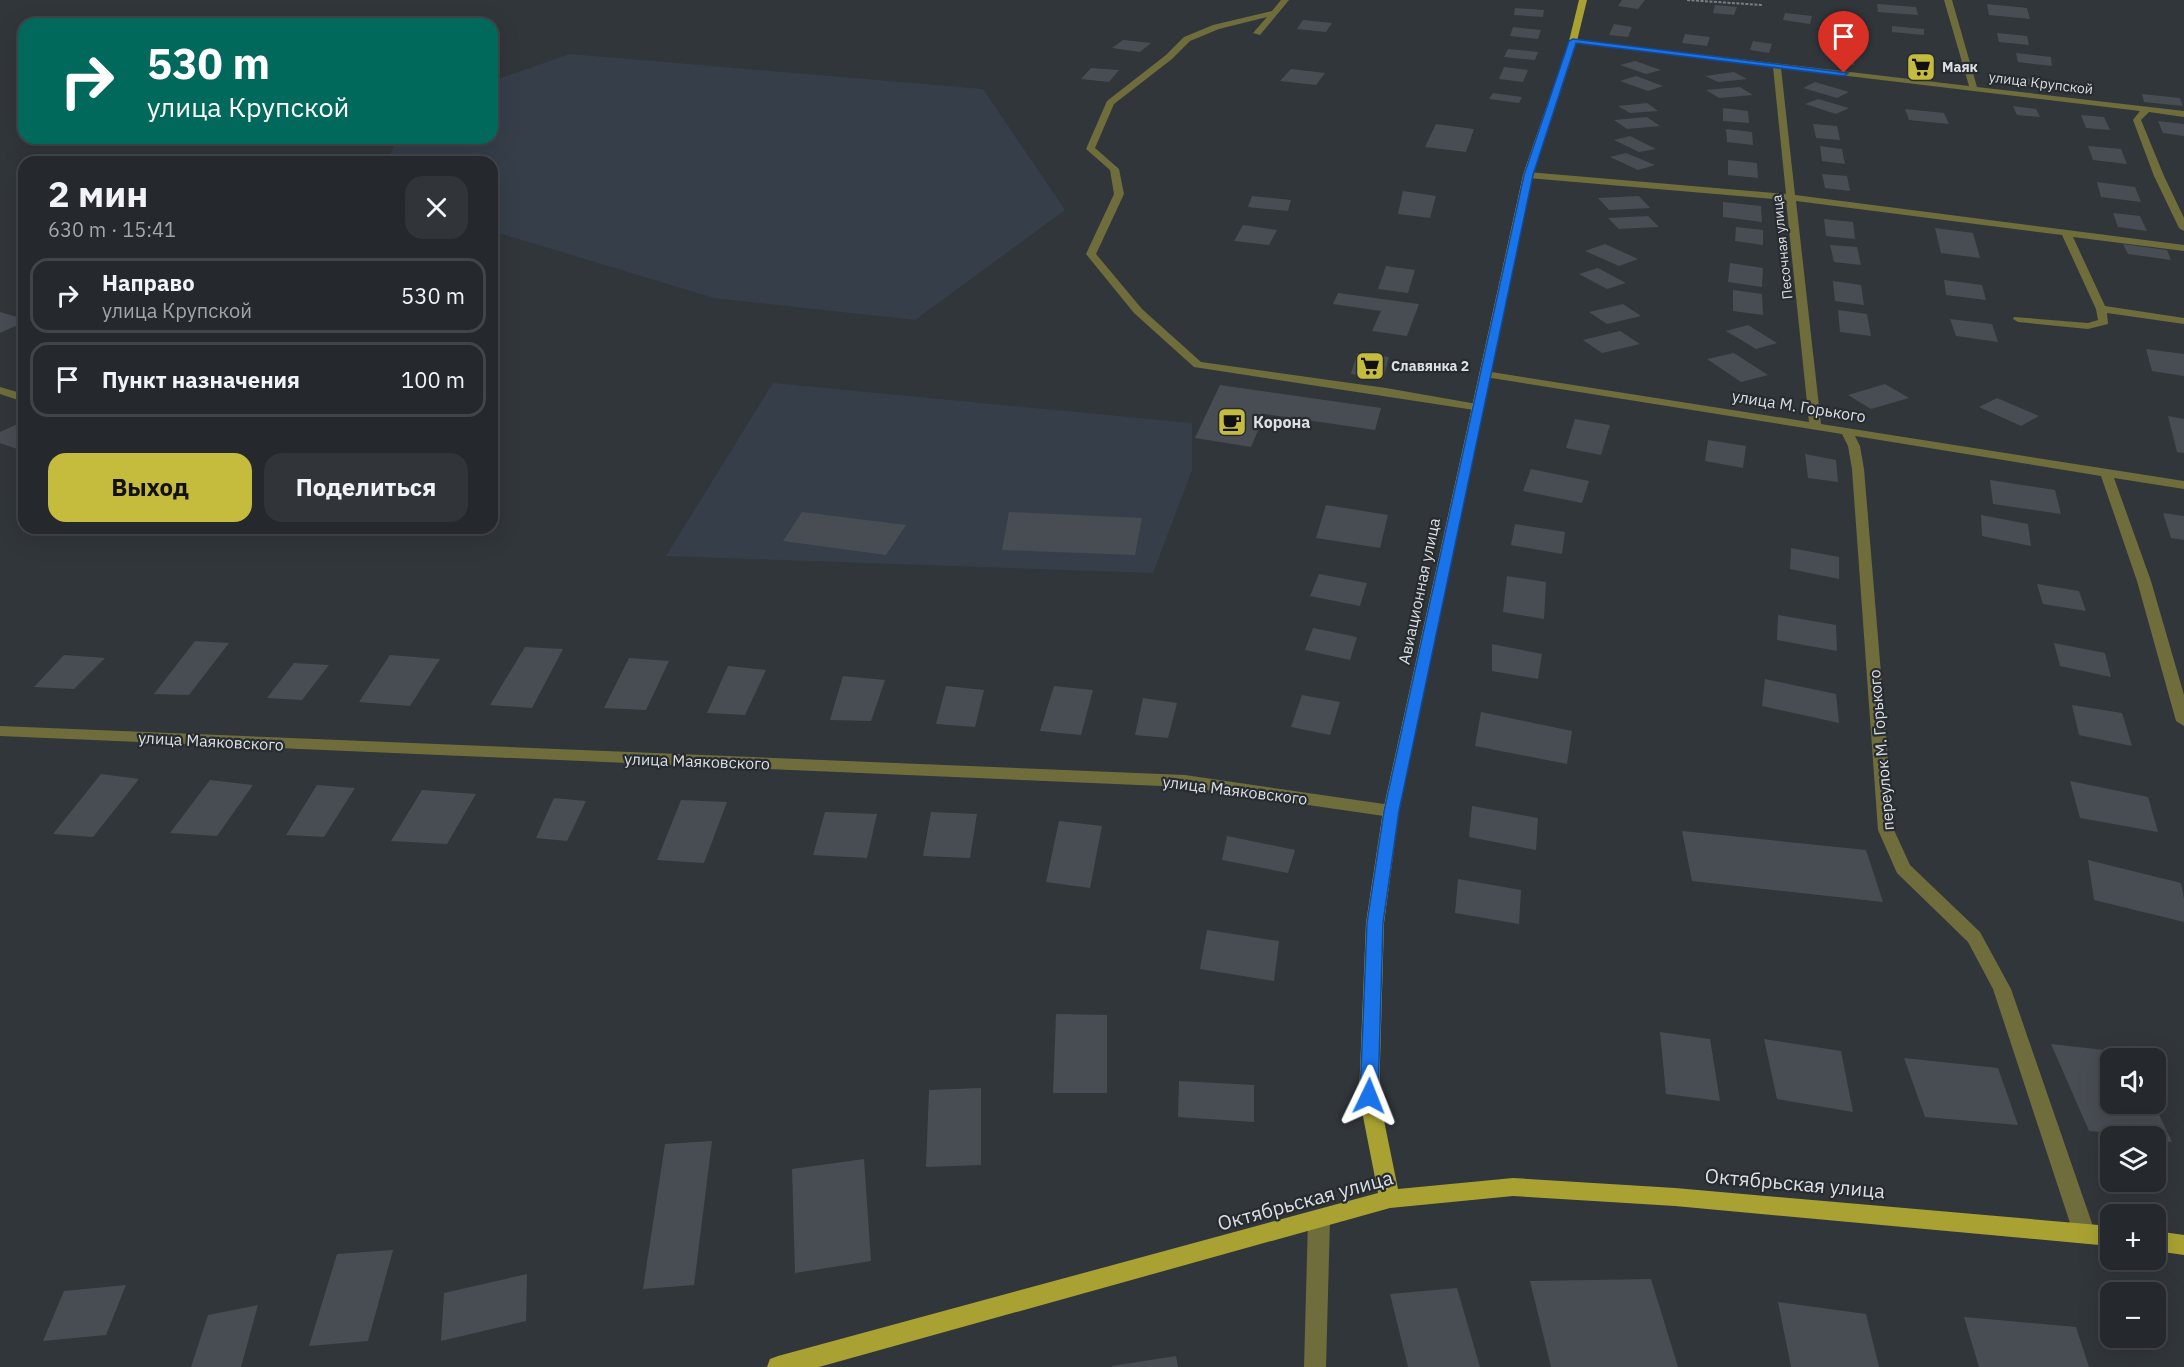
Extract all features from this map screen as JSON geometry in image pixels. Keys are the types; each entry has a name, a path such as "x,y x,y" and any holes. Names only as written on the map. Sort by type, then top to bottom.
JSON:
{"main road":[{"name":"Авиационная улица","path":"1390,1199 1369,1096 1375,923 1391,811 1528,175 1573,41 1583,0"},
{"name":"Октябрьская улица","path":"778,1367 1390,1199 1513,1187 1675,1197 2100,1234"},
{"path":"2166,1242 2184,1245"}],"street":[{"path":"1257,33 1286,0"},
{"path":"1948,0 1974,89"},
{"path":"1277,12 1216,27 1187,39 1169,57 1110,103 1090,149 1114,169 1119,194 1091,254 1138,311 1198,365 1386,391 1477,408"},
{"name":"улица Крупской","path":"1573,41 2184,114"},
{"name":"Песочная улица","path":"1777,66 1815,426"},
{"path":"2147,109 2137,120 2159,176 2184,228"},
{"path":"1528,175 1790,197 2184,248"},
{"path":"2018,319 2088,326 2104,322 2101,309 2066,233"},
{"path":"2101,309 2184,321"},
{"name":"улица М. Горького","path":"1485,374 2184,485"},
{"path":"0,390 18,396"},
{"name":"переулок М. Горького","path":"1847,432 1854,446 1858,469 1886,830 1902,868 1974,937 2002,989 2084,1232"},
{"path":"2106,473 2144,581 2184,721"},
{"name":"улица Маяковского","path":"0,731 1185,781 1391,811"},
{"path":"1314,1367 1319,1220"}],"path":[{"path":"1687,0 1762,5"}],"shaded area":[{"path":"570,54 983,89 1065,210 915,320 714,298 498,233 498,156 390,156 394,144 498,144 498,79"},
{"path":"773,383 1192,423 1192,470 1153,573 666,556"}],"building":[{"path":"1622,0 1645,0 1638,9 1618,6"},
{"path":"1877,4 1916,7 1918,15 1878,12"},
{"path":"1987,4 2027,8 2030,19 1989,15"},
{"path":"1715,5 1737,7 1734,15 1713,13"},
{"path":"1515,8 1544,10 1543,17 1514,15"},
{"path":"1785,13 1812,16 1810,24 1783,20"},
{"path":"1303,20 1332,23 1326,32 1297,29"},
{"path":"1614,24 1632,27 1628,37 1609,35"},
{"path":"1892,26 1924,29 1924,35 1892,32"},
{"path":"1513,27 1541,30 1538,39 1510,36"},
{"path":"1997,33 2027,36 2029,45 1999,42"},
{"path":"1685,34 1710,37 1707,46 1682,43"},
{"path":"1123,40 1151,43 1140,52 1112,48"},
{"path":"1753,41 1772,44 1769,53 1750,50"},
{"path":"1508,49 1538,52 1535,60 1504,57"},
{"path":"1832,53 1854,56 1854,65 1832,62"},
{"path":"2016,53 2051,57 2052,66 2018,62"},
{"path":"1635,61 1661,70 1646,74 1620,65"},
{"name":"Маяк","path":"1911,62 1931,64 1931,73 1910,71"},
{"path":"1504,67 1528,70 1523,82 1499,79"},
{"path":"1091,68 1119,70 1109,82 1081,79"},
{"path":"1291,69 1325,73 1316,85 1280,81"},
{"path":"1734,72 1747,79 1718,82 1705,76"},
{"path":"1636,76 1663,86 1648,91 1620,81"},
{"path":"2014,77 2052,81 2054,87 2016,83"},
{"path":"1815,82 1849,92 1837,98 1803,88"},
{"path":"1740,87 1753,95 1719,98 1706,90"},
{"path":"1493,93 1522,97 1519,103 1489,99"},
{"path":"2142,94 2180,98 2183,106 2144,102"},
{"path":"1818,99 1849,108 1836,114 1805,104"},
{"path":"1647,103 1658,111 1630,113 1618,106"},
{"path":"2013,106 2036,109 2040,117 2017,115"},
{"path":"1723,108 1748,111 1749,123 1723,121"},
{"path":"1905,109 1944,113 1949,124 1909,120"},
{"path":"2081,115 2104,117 2110,130 2086,128"},
{"path":"1647,117 1660,126 1627,129 1614,120"},
{"path":"2158,121 2184,124 2184,136 2163,133"},
{"path":"1436,124 1474,129 1466,152 1425,147"},
{"path":"1813,124 1837,126 1840,140 1816,138"},
{"path":"1726,129 1752,132 1753,145 1727,142"},
{"path":"1630,136 1656,149 1639,152 1614,140"},
{"path":"1820,146 1842,149 1845,164 1822,161"},
{"path":"2088,146 2121,149 2127,164 2093,160"},
{"path":"1626,153 1655,165 1638,170 1610,157"},
{"path":"1728,160 1757,163 1758,178 1728,175"},
{"path":"1822,174 1847,176 1850,191 1825,188"},
{"path":"2097,182 2135,187 2141,202 2101,197"},
{"path":"1403,191 1436,196 1430,218 1398,214"},
{"path":"1252,196 1291,200 1288,211 1248,207"},
{"path":"1639,196 1650,208 1609,210 1598,198"},
{"path":"1723,202 1761,206 1762,222 1723,217"},
{"path":"2113,213 2140,216 2147,231 2118,227"},
{"path":"1648,216 1659,227 1619,229 1608,218"},
{"path":"1824,219 1853,222 1855,239 1826,236"},
{"path":"1243,225 1277,230 1269,245 1234,241"},
{"path":"1736,227 1763,230 1763,245 1735,241"},
{"path":"1935,228 1973,233 1980,258 1941,253"},
{"path":"1605,244 1638,259 1619,266 1585,251"},
{"path":"2123,244 2167,250 2171,260 2128,254"},
{"path":"1830,245 1857,247 1861,265 1834,262"},
{"path":"1730,263 1763,268 1762,287 1728,282"},
{"path":"1386,266 1415,270 1408,293 1378,289"},
{"path":"1598,268 1626,283 1607,289 1579,274"},
{"path":"1944,280 1982,285 1986,300 1946,295"},
{"path":"1833,281 1861,285 1864,305 1835,301"},
{"path":"1733,290 1762,294 1763,315 1733,311"},
{"path":"1338,293 1419,304 1407,336 1372,331 1381,311 1333,304"},
{"path":"1623,304 1641,316 1607,324 1589,312"},
{"path":"1838,310 1867,314 1871,336 1840,332"},
{"path":"0,312 18,317 18,325 0,333"},
{"path":"1950,319 1992,324 1998,342 1956,336"},
{"path":"1748,325 1777,343 1756,349 1726,331"},
{"path":"1620,331 1640,344 1602,353 1583,340"},
{"path":"2146,349 2184,354 2184,376 2152,371"},
{"name":"Славянка 2","path":"1357,353 1389,357 1383,379 1351,374"},
{"path":"1734,353 1768,375 1741,382 1707,359"},
{"path":"1885,384 1909,398 1871,409 1848,395"},
{"name":"Корона","path":"1220,385 1381,408 1375,430 1265,414 1251,447 1195,438"},
{"path":"1997,398 2039,416 2021,426 1979,407"},
{"path":"2168,416 2184,419 2184,453 2177,452"},
{"path":"1575,419 1610,425 1601,455 1566,448"},
{"path":"18,424 18,449 0,443 0,432"},
{"path":"1708,440 1746,446 1743,468 1705,461"},
{"path":"1805,454 1836,460 1838,482 1808,478"},
{"path":"1531,469 1589,481 1582,503 1523,491"},
{"path":"1990,480 2055,490 2061,514 1993,504"},
{"path":"1326,505 1388,515 1380,548 1316,538"},
{"path":"802,512 906,525 886,555 783,541"},
{"path":"1009,512 1142,518 1135,555 1002,550"},
{"path":"2163,513 2184,516 2184,540 2171,538"},
{"path":"1981,515 2028,524 2031,546 1982,536"},
{"path":"1515,524 1565,532 1562,554 1511,545"},
{"path":"1791,548 1839,557 1839,579 1790,569"},
{"path":"1319,574 1367,583 1360,606 1310,596"},
{"path":"1507,576 1546,582 1544,619 1503,612"},
{"path":"2037,584 2079,591 2086,611 2043,604"},
{"path":"1778,615 1836,625 1837,651 1777,640"},
{"path":"1313,628 1357,637 1350,660 1305,650"},
{"path":"195,641 229,643 189,695 154,694"},
{"path":"2054,643 2105,653 2111,677 2060,666"},
{"path":"1492,644 1542,654 1538,679 1492,671"},
{"path":"525,647 563,649 532,708 490,705"},
{"path":"64,655 105,658 74,689 34,687"},
{"path":"390,655 440,659 410,706 359,702"},
{"path":"629,658 669,661 646,710 604,708"},
{"path":"294,663 329,665 302,700 267,698"},
{"path":"728,666 766,670 745,715 707,713"},
{"path":"843,676 885,680 871,721 830,720"},
{"path":"1765,679 1836,694 1839,723 1762,706"},
{"path":"946,686 984,690 975,727 936,724"},
{"path":"1054,686 1093,690 1081,735 1040,731"},
{"path":"1302,695 1340,702 1330,735 1291,727"},
{"path":"1143,698 1177,703 1168,738 1135,735"},
{"path":"2072,705 2122,713 2132,746 2079,735"},
{"path":"1481,712 1572,731 1567,764 1475,746"},
{"path":"101,774 139,779 93,837 53,834"},
{"path":"210,780 253,785 217,836 170,833"},
{"path":"2070,781 2148,797 2158,832 2080,818"},
{"path":"317,785 355,788 324,837 286,835"},
{"path":"422,790 476,794 447,844 391,841"},
{"path":"554,798 586,801 567,841 536,838"},
{"path":"681,800 727,802 704,863 657,860"},
{"path":"1472,806 1538,818 1536,850 1469,837"},
{"path":"825,812 877,814 867,858 813,855"},
{"path":"931,812 977,814 970,858 923,856"},
{"path":"1059,821 1102,826 1090,888 1046,882"},
{"path":"1682,831 1866,850 1883,902 1692,881"},
{"path":"1227,836 1295,850 1288,873 1222,860"},
{"path":"2088,860 2181,883 2184,922 2094,900"},
{"path":"1458,879 1521,890 1519,924 1455,913"},
{"path":"1207,930 1279,941 1274,981 1200,969"},
{"path":"1056,1014 1107,1015 1107,1093 1053,1093"},
{"path":"1660,1032 1710,1039 1720,1101 1666,1094"},
{"path":"1764,1039 1841,1051 1853,1112 1777,1099"},
{"path":"2051,1044 2100,1050 2100,1114 2159,1114 2164,1126 2100,1126 2100,1132 2089,1131"},
{"path":"1904,1058 1998,1068 2018,1125 1925,1117"},
{"path":"1179,1081 1254,1085 1254,1122 1178,1117"},
{"path":"981,1088 981,1165 926,1167 929,1090"},
{"path":"2166,1129 2172,1142 2166,1141"},
{"path":"712,1141 694,1285 643,1289 665,1144"},
{"path":"864,1159 871,1261 795,1273 792,1169"},
{"path":"393,1250 368,1341 309,1346 337,1254"},
{"path":"527,1274 526,1321 441,1341 444,1293"},
{"path":"1651,1279 1678,1367 1551,1367 1530,1281"},
{"path":"126,1285 106,1335 43,1341 64,1291"},
{"path":"1457,1288 1480,1367 1408,1367 1390,1294"},
{"path":"1778,1302 1866,1314 1879,1367 1791,1367"},
{"path":"258,1305 241,1367 191,1367 208,1315"},
{"path":"1964,1317 2076,1327 2089,1367 1979,1367"},
{"path":"1176,1356 1178,1367 1112,1367 1112,1366"}],"place":[{"name":"Маяк","path":"1921,67"},
{"name":"Славянка 2","path":"1370,366"},
{"name":"Корона","path":"1232,422"}],"route":[{"path":"1369,1096 1375,923 1391,811 1528,175 1573,41 1844,73"}]}
